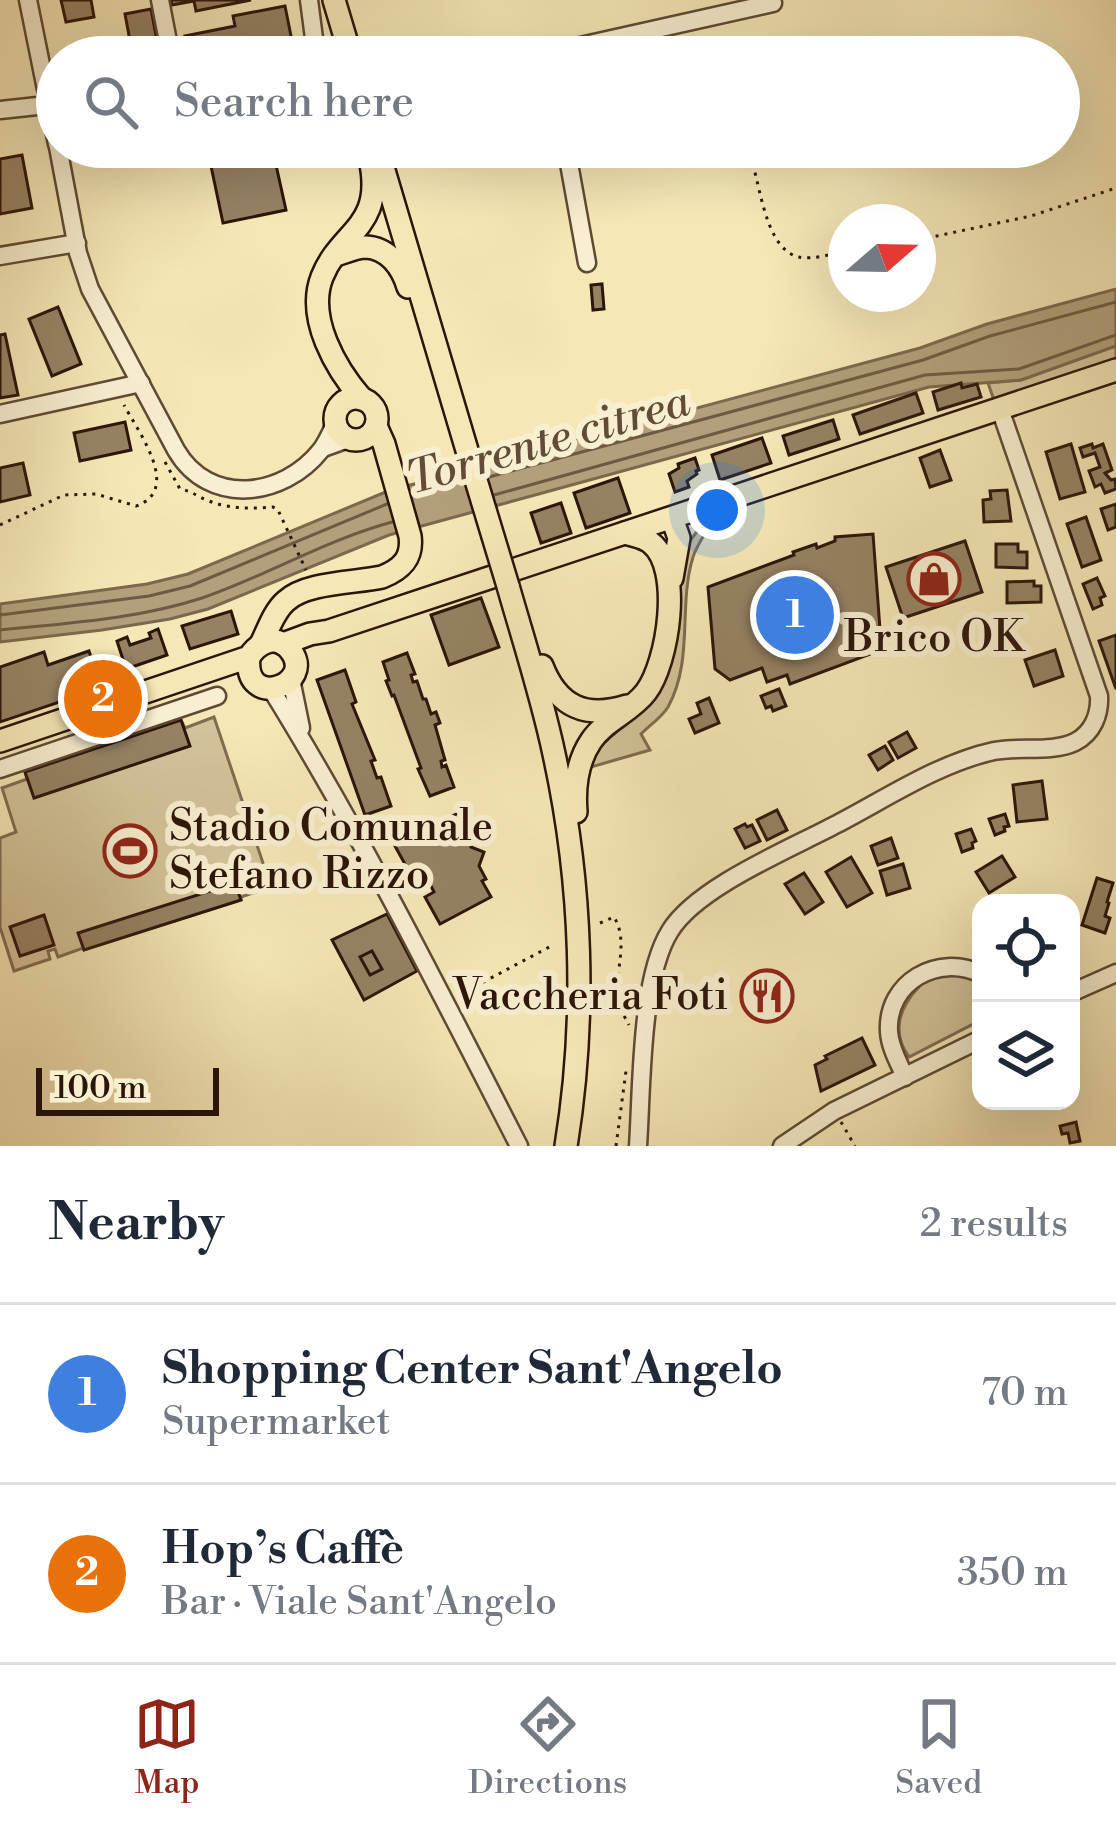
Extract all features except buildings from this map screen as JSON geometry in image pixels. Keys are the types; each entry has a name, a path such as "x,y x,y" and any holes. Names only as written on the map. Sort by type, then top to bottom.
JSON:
{"main road":[{"path":"334,0 344,36"},
{"path":"273,662 280,608 299,592 393,573 411,551 392,472 351,427 340,373 316,300 322,275 368,210 371,168"},
{"path":"383,168 558,769 578,967 577,1053 566,1146"},
{"path":"336,254 372,248 400,267 435,375 449,392"},
{"path":"340,373 376,412 351,427"},
{"path":"0,741 203,673 299,656 329,632 1115,373"},
{"path":"669,570 708,506"},
{"path":"575,902 579,768 593,738 634,705 654,680 666,638 669,570 680,538 670,519"},
{"path":"626,533 650,542 669,570"},
{"path":"510,594 524,617 548,681 560,697 596,712 634,705"}],"street":[{"path":"28,0 37,36"},
{"path":"160,0 167,36"},
{"path":"309,0 314,36"},
{"path":"631,36 773,3"},
{"path":"0,110 36,107"},
{"path":"62,168 90,289 182,461 203,480 234,490 266,487 297,471 351,427"},
{"path":"570,168 587,263"},
{"path":"0,256 77,243"},
{"path":"0,414 141,383"},
{"path":"638,1146 655,969 672,927 687,911 720,886 935,772 993,751 1069,744 1093,725 1099,696 1000,410"},
{"path":"273,662 304,740 519,1146"},
{"path":"0,769 217,695"},
{"path":"905,1077 889,1036 890,1014 898,994 913,978 933,968 955,965 972,971"},
{"path":"1080,989 1116,973"},
{"path":"782,1146 834,1111 972,1044"}],"path":[{"path":"753,168 777,239 788,251 804,257 828,254"},
{"path":"936,236 1031,215 1116,188"},
{"path":"0,525 64,495 96,494 136,506 153,497 157,471 124,406"},
{"path":"287,527 308,576"},
{"path":"600,923 614,917 619,924 621,969 616,1000 630,1028"},
{"path":"446,1003 553,945"},
{"path":"616,1146 626,1072"},
{"path":"834,1111 855,1146"}],"shaded area":[{"path":"1116,346 1116,360 994,400 988,383 1021,380"},
{"path":"731,507 734,515 711,523 693,557 681,670 668,707 641,734 650,750 584,769 591,749 638,710 687,545 709,515"},
{"name":"Stadio Comunale Stefano Rizzo","path":"214,717 271,887 84,950 58,957 55,949 48,951 50,959 14,971 0,927 0,838 16,832 2,788 27,779 25,772 181,720 185,728"},
{"path":"940,975 972,978 972,1025 909,1057 899,1031 906,1004 919,986"}],"water":[{"path":"1116,289 1116,346 1021,380 929,387 389,535 208,609 170,619 0,642 0,604 188,574 388,491 920,348 987,324"}],"place":[{"name":"Brico OK","path":"934,579"},
{"name":"Shopping Center Sant'Angelo","path":"795,615"},
{"name":"Hop’s Caffè","path":"103,699"},
{"name":"Stadio Comunale Stefano Rizzo","path":"130,851"},
{"name":"Vaccheria Foti","path":"767,996"}],"water label":[{"name":"Torrente citrea","path":"548,441"}]}
